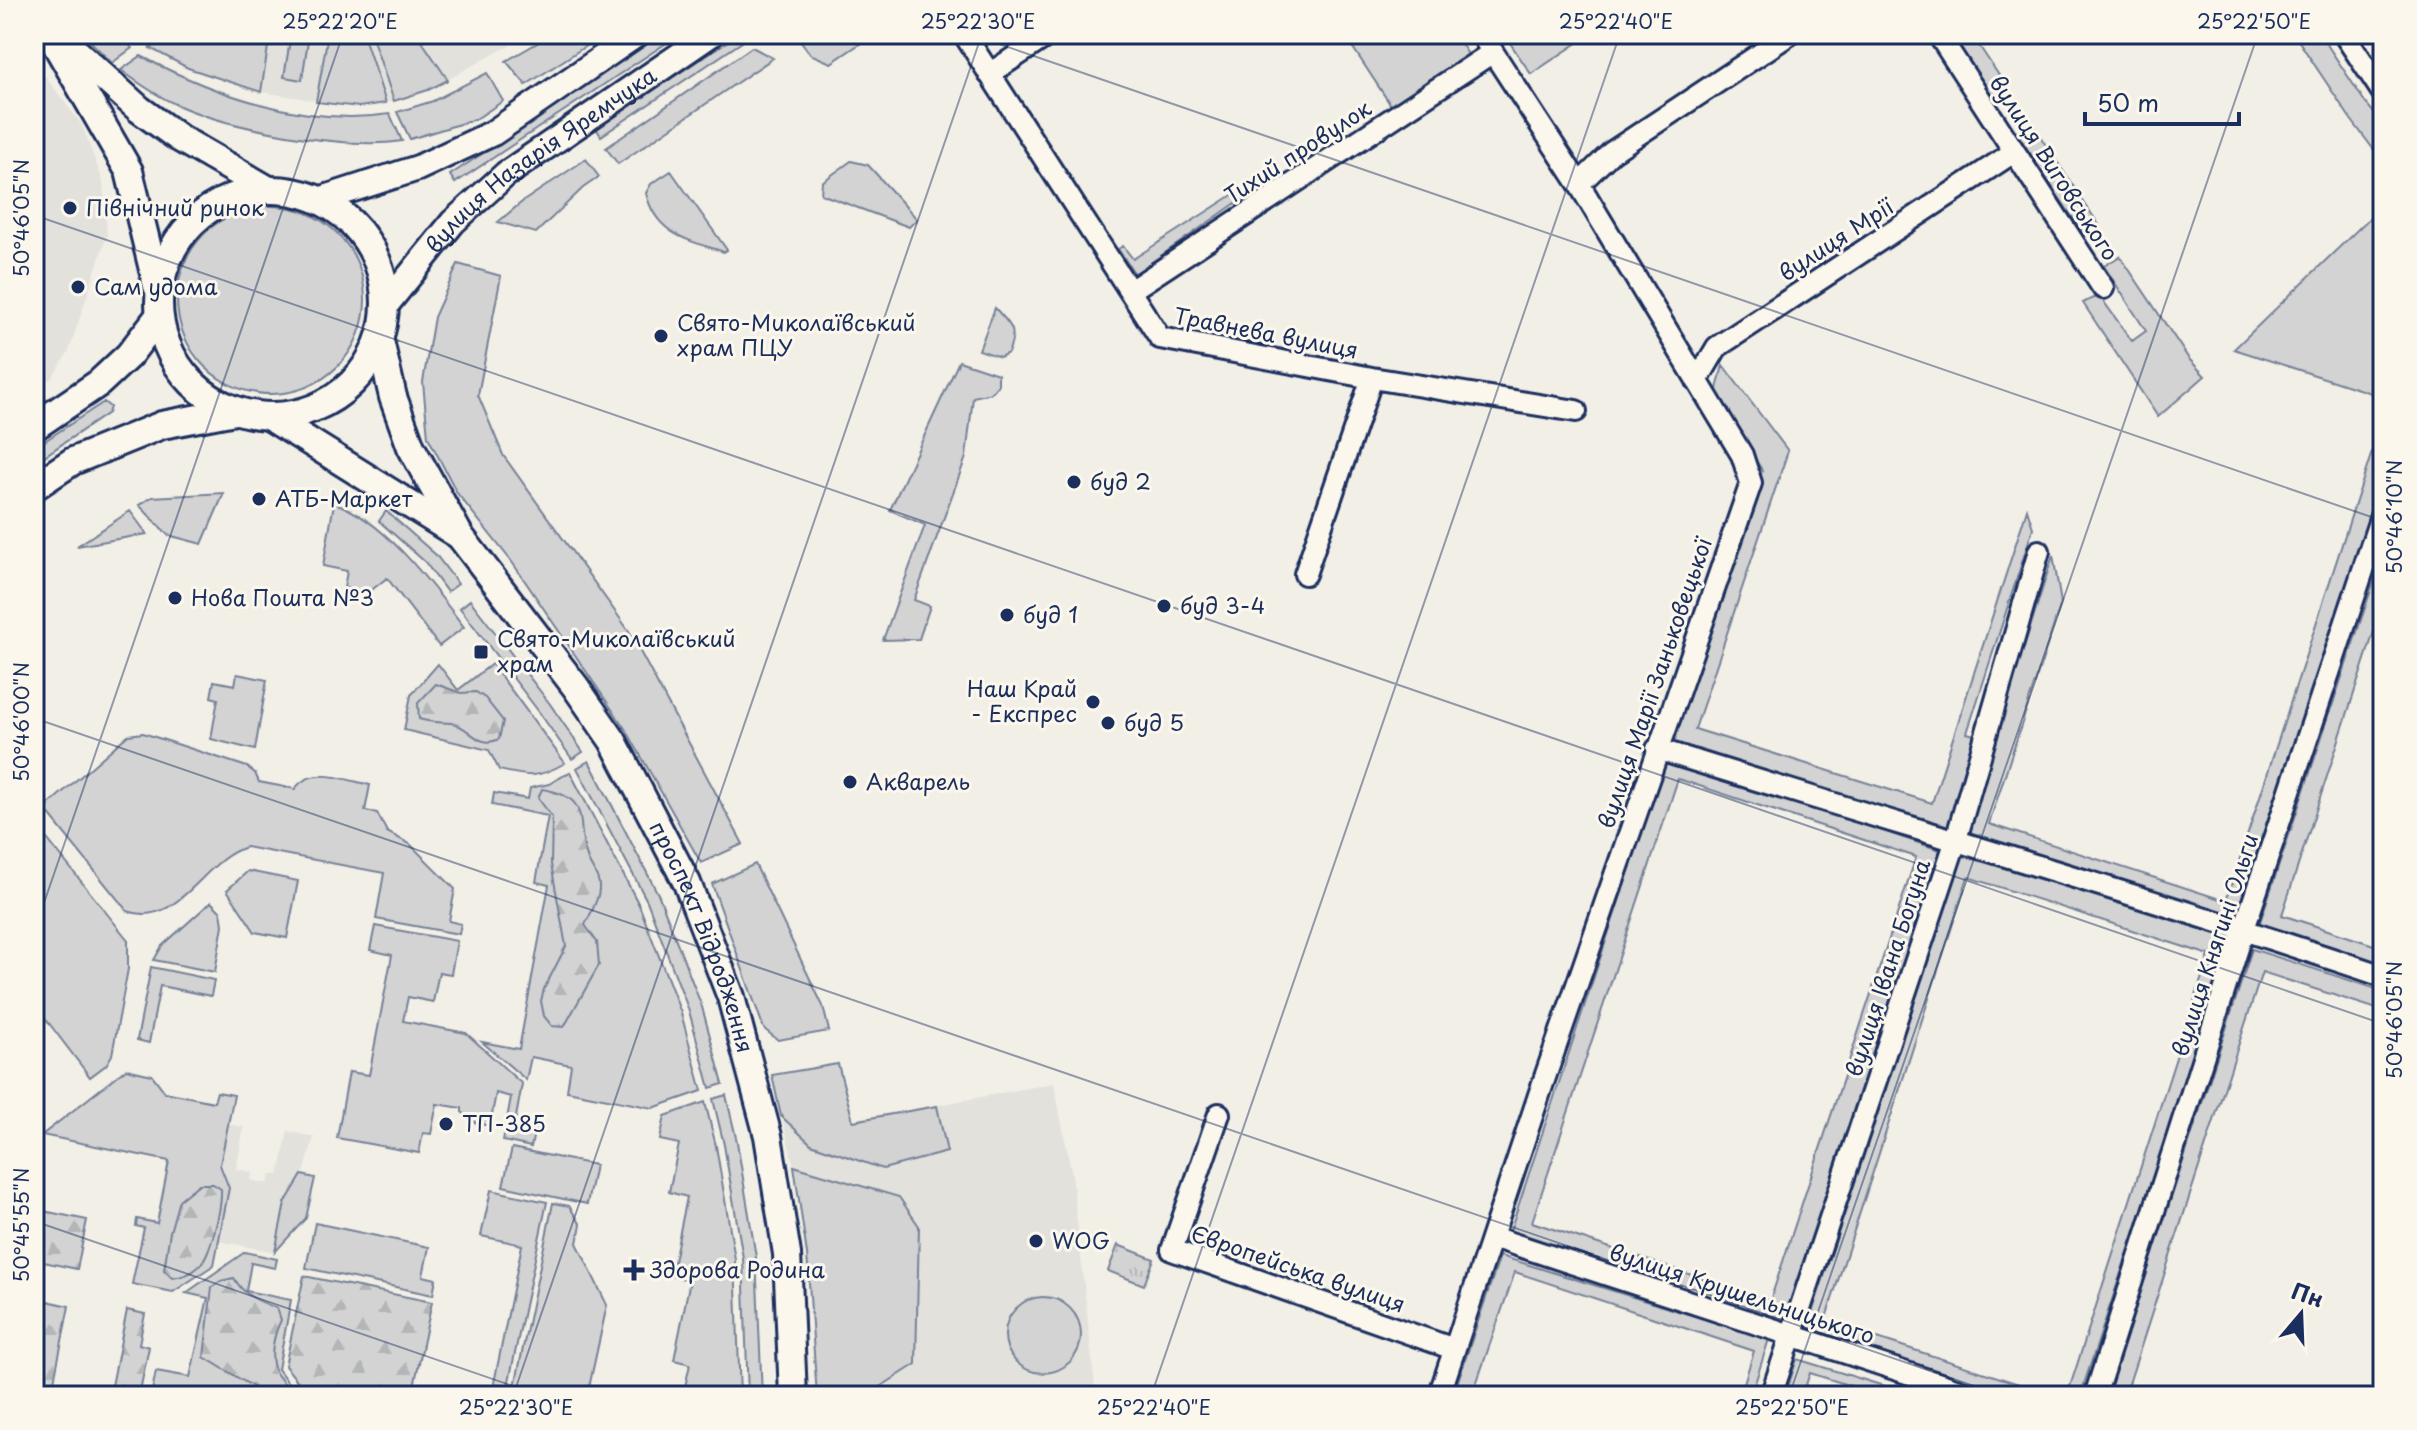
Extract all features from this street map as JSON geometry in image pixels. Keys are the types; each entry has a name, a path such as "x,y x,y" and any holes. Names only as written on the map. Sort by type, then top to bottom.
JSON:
{"main road":[{"path":"53,34 179,138 267,189"},
{"path":"34,427 99,383 129,355 158,304 166,260 183,232 207,210 235,195 267,189 294,192 319,200 342,213 361,232 375,254 386,305 380,341 364,372 338,397 306,413 270,417 235,411 212,400 192,384 170,353 158,304 129,171 53,34"},
{"path":"380,341 393,397 411,447 460,536"},
{"path":"34,487 73,461 162,425 235,411"},
{"path":"270,417 460,536"},
{"name":"проспект Відродження","path":"460,536 575,686 613,741 687,883 731,997 768,1136 787,1254 793,1396"}],"street":[{"name":"вулиця Назарія Яремчука","path":"319,200 418,168 493,133 637,34"},
{"name":"вулиця Назарія Яремчука","path":"386,305 453,222 506,174 711,34"},
{"name":"Травнева вулиця","path":"964,34 1160,338 1372,378 1576,411"},
{"path":"989,74 1050,34"},
{"name":"вулиця Марії Заньковецької","path":"1439,1396 1657,749 1751,483 1742,455 1579,184 1481,34"},
{"path":"1579,184 1612,152 1790,34"},
{"name":"вулиця Виговського","path":"1938,34 2103,288"},
{"path":"2344,34 2383,93"},
{"name":"Тихий провулок","path":"1130,291 1493,52"},
{"name":"вулиця Мрії","path":"1697,381 1717,347 2014,152"},
{"path":"1305,574 1372,378"},
{"name":"вулиця Княгині Ольги","path":"2095,1396 2244,929 2383,510"},
{"name":"вулиця Івана Богуна","path":"1771,1396 1955,843 2039,551"},
{"path":"1657,749 1955,843 2244,929 2383,976"},
{"name":"Європейська вулиця","path":"1219,1114 1172,1250 1454,1349"},
{"name":"вулиця Крушельницького","path":"1492,1237 1977,1396"}],"shaded area":[{"path":"135,34 531,34 428,90 394,101 359,107 261,92 188,68 143,44"},
{"name":"Північний ринок","path":"38,67 82,125 103,182 107,235 69,351 52,378 34,390 34,70"},
{"path":"838,1064 854,1121 1054,1083 1072,1175 1096,1396 817,1396 807,1254 794,1166 772,1075"},
{"path":"228,1124 244,1127 236,1169 252,1172 251,1180 268,1184 271,1174 279,1175 288,1131 314,1137 305,1170 285,1203 275,1252 218,1241 229,1188 220,1165"}],"green space":[{"path":"83,34 120,34 132,48 112,63"},
{"path":"179,34 270,34 261,92 188,68 150,48"},
{"path":"291,34 309,34 302,80 284,77"},
{"path":"328,34 363,34 386,103 359,107 316,102"},
{"path":"371,34 417,34 448,80 394,101"},
{"path":"553,34 604,34 526,85 506,61"},
{"path":"663,34 680,34 455,183 450,175"},
{"path":"796,34 868,34 870,37 831,63 810,54"},
{"path":"1344,34 1455,34 1469,56 1392,107"},
{"path":"1504,34 1591,34 1531,74"},
{"path":"2294,34 2320,34 2383,124 2383,162 2350,118"},
{"path":"737,35 742,42 601,136 596,128"},
{"path":"1972,35 2010,92 1996,101 1958,44"},
{"path":"752,47 773,58 618,164 606,148"},
{"path":"141,56 230,95 294,112 358,117 390,114 402,141 318,140 253,128 195,112 159,96 121,70"},
{"path":"487,73 503,101 476,119 410,139 397,112 433,101"},
{"path":"2034,127 2099,225 2084,235 2019,137"},
{"path":"586,159 599,177 583,188 536,233 498,222 522,202"},
{"path":"851,161 868,165 917,219 909,227 821,194 822,182"},
{"path":"671,171 727,250 724,252 675,234 657,218 646,193 651,184"},
{"path":"1259,178 1263,184 1135,274 1118,249 1123,246 1133,259"},
{"path":"2383,205 2383,397 2234,349"},
{"path":"271,206 289,207 307,213 338,233 358,264 364,282 364,318 358,336 338,367 307,387 289,393 271,394 253,393 235,387 204,367 184,336 178,318 177,300 178,282 184,264 204,233 235,213 253,207"},
{"path":"2120,256 2189,359 2205,376 2158,417 2083,303 2099,295 2132,341 2146,331 2104,266"},
{"path":"458,264 501,276 478,395 503,455 629,631 743,844 701,863 628,733 512,562 457,493 428,437 423,382 434,317"},
{"path":"995,308 1009,324 1012,333 1008,353 1000,357 979,350"},
{"path":"959,361 998,374 998,385 991,393 973,397 966,457 914,600 930,606 919,639 883,640 925,525 890,510"},
{"path":"1723,365 1788,451 1695,729 1932,803 2027,509 2033,528 1967,733 1978,736 1948,833 1668,746 1762,470 1715,397"},
{"path":"104,402 110,407 108,413 34,463 34,448"},
{"path":"2383,418 2383,484 2238,919 1964,837 2053,555 2061,603 1989,824 2226,901"},
{"path":"224,493 202,544 168,535 139,505 152,497"},
{"path":"334,503 353,511 389,539 422,574 464,627 439,646 387,578 369,592 344,588 347,571 323,566"},
{"path":"130,511 147,534 77,546"},
{"path":"386,511 436,555 458,584 447,592 425,562 379,521"},
{"path":"2383,554 2383,604 2282,915 2383,948 2383,965 2259,925"},
{"path":"470,600 583,752 572,759 460,608"},
{"path":"438,664 458,690 492,664 565,763 540,774 499,770 489,750 404,730 411,695"},
{"path":"237,674 267,680 255,750 211,739 218,699 211,697 214,681 235,685"},
{"path":"436,684 461,693 476,692 485,698 503,721 499,739 485,741 451,723 419,719 418,703"},
{"path":"143,733 247,767 255,773 259,782 295,789 310,778 330,776 370,785 365,811 377,813 387,832 410,844 455,889 449,921 461,924 459,934 376,919 384,873 246,847 216,865 176,902 145,914 127,911 47,812 49,804 128,735"},
{"path":"1666,759 1940,850 1783,1324 1509,1234","holes":["1678,779 1916,857 1770,1301 1532,1222"]},
{"path":"589,761 659,896 702,1007 723,1084 710,1088 689,1011 647,901 577,768"},
{"path":"570,772 639,905 681,1013 702,1091 653,1108 567,1091 571,1065 531,1057 526,1080 482,1042 519,1049 549,885 536,882 548,816 492,805 494,793 528,799 530,788 549,784"},
{"path":"542,789 559,793 576,806 584,847 599,885 598,898 585,925 597,942 599,965 564,1027 552,1026 544,1016 541,1001 566,946 551,864 552,817 538,798"},
{"path":"34,827 40,830 128,940 128,969 112,1055 106,1065 90,1077 45,1018 34,1025"},
{"path":"1963,854 2233,936 2080,1396 2067,1396 2209,955 1968,877 1825,1321 2056,1396 2010,1396 1807,1328"},
{"path":"755,864 823,1006 829,1031 778,1040 764,1029 712,884"},
{"path":"248,871 298,881 287,938 255,932 227,890"},
{"path":"211,902 221,912 223,925 215,972 154,960 162,946"},
{"path":"375,926 457,941 451,974 439,972 433,1002 408,997 403,1021 466,1033 522,1084 515,1123 535,1128 531,1147 503,1141 511,1097 496,1093 490,1126 476,1123 462,1112 462,1108 437,1104 431,1134 423,1133 419,1153 337,1138 349,1072 369,1075 392,955 370,950"},
{"path":"2252,949 2383,991 2383,1011 2262,972 2125,1396 2107,1396"},
{"path":"151,967 214,980 211,996 160,986 149,1043 137,1040"},
{"path":"838,1064 853,1121 937,1106 947,1152 883,1169 811,1144 781,1116 772,1075"},
{"path":"126,1069 152,1075 165,1092 214,1102 217,1092 234,1095 220,1165 229,1188 214,1265 173,1292 132,1284 144,1228 136,1226 137,1219 157,1223 169,1161 42,1135"},
{"path":"726,1095 756,1257 762,1396 748,1396 743,1258 713,1099"},
{"path":"705,1102 716,1146 735,1259 740,1396 683,1396 690,1364 674,1360 690,1280 671,1276 687,1197 669,1192 679,1144 660,1140 665,1116"},
{"path":"512,1148 595,1165 587,1204 503,1186"},
{"path":"794,1166 899,1197 919,1226 916,1364 866,1396 817,1396 807,1254"},
{"path":"302,1175 315,1178 306,1218 275,1252 285,1203"},
{"path":"199,1184 213,1184 221,1189 214,1232 206,1254 196,1269 172,1278 164,1270 179,1200"},
{"path":"491,1190 547,1202 508,1386 494,1383 522,1245 481,1236"},
{"path":"553,1203 569,1206 581,1225 577,1243 607,1305 588,1392 572,1389 570,1396 513,1396"},
{"path":"34,1209 87,1220 77,1269 34,1260"},
{"path":"315,1223 429,1247 423,1276 436,1279 433,1295 306,1268"},
{"path":"1118,1245 1154,1259 1144,1285 1108,1271"},
{"path":"245,1252 277,1259 275,1268 251,1263 246,1291 291,1300 278,1369 298,1396 151,1396 156,1371 190,1377 208,1298 186,1293"},
{"path":"1500,1256 1769,1339 1751,1396 1740,1396 1754,1351 1515,1272 1472,1396 1453,1396"},
{"path":"304,1276 432,1302 412,1396 336,1396 304,1389 285,1366"},
{"path":"234,1278 247,1294 277,1308 281,1320 274,1339 272,1360 289,1396 260,1396 253,1387 204,1357 212,1287"},
{"path":"1043,1297 1058,1300 1070,1308 1078,1320 1081,1335 1078,1350 1070,1362 1058,1370 1043,1373 1028,1370 1016,1362 1008,1350 1005,1335 1008,1320 1016,1308 1028,1300"},
{"path":"43,1300 69,1306 51,1396 34,1396 34,1347"},
{"path":"127,1310 145,1314 139,1344 149,1347 139,1396 110,1396"},
{"path":"1797,1359 1916,1396 1883,1396 1810,1373 1802,1396 1785,1396"}],"place":[{"name":"Північний ринок","path":"70,208"},
{"name":"Сам удома","path":"78,287"},
{"name":"Свято-Миколаївський храм ПЦУ","path":"661,336"},
{"name":"буд 2","path":"1074,482"},
{"name":"АТБ-Маркет","path":"259,499"},
{"name":"Нова Пошта №3","path":"175,598"},
{"name":"буд 3-4","path":"1164,606"},
{"name":"буд 1","path":"1007,615"},
{"name":"Свято-Миколаївський храм","path":"481,652"},
{"name":"Наш Край - Експрес","path":"1093,702"},
{"name":"буд 5","path":"1108,723"},
{"name":"Акварель","path":"850,782"},
{"name":"ТП-385","path":"446,1124"},
{"name":"WOG","path":"1036,1241"},
{"name":"Здорова Родина","path":"634,1270"}]}
